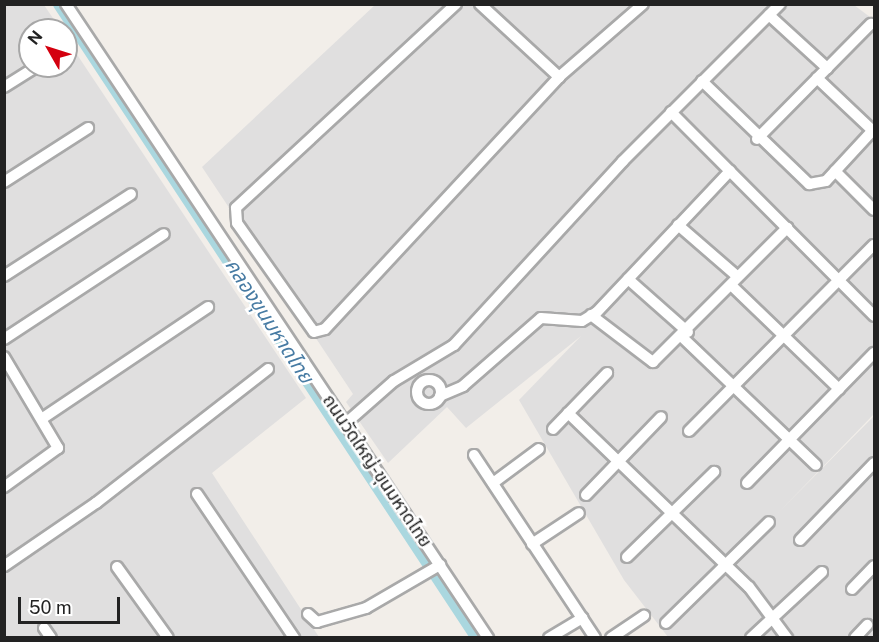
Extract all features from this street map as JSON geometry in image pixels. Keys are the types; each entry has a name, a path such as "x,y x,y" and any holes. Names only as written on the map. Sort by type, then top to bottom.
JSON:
{"street":[{"name":"ถนนวัดใหญ่-ขุนมหาดไทย","path":"66,4 345,424 436,568 488,638"},
{"path":"456,4 236,208 237,223 309,330 325,329 560,77 643,4"},
{"path":"480,4 560,77"},
{"path":"345,424 406,372 454,345 672,112 780,4"},
{"path":"770,15 827,68"},
{"path":"757,138 871,24"},
{"path":"4,87 18,78"},
{"path":"702,81 757,138 809,184 817,186 835,171 874,130 817,78"},
{"path":"672,112 874,316"},
{"path":"4,182 88,128"},
{"path":"420,384 417,392 423,402 435,402 440,396 462,386 542,318 582,321 591,315 730,171"},
{"path":"835,171 874,210"},
{"path":"4,276 131,194"},
{"path":"678,225 735,281 784,336 839,389"},
{"path":"591,315 648,362 685,335 787,228"},
{"path":"4,339 164,234"},
{"path":"689,431 874,245"},
{"path":"628,279 788,441 816,465"},
{"path":"44,418 208,307"},
{"path":"747,483 874,353"},
{"path":"4,487 56,452 44,418 6,363"},
{"path":"4,566 96,503 268,369"},
{"path":"406,372 420,384"},
{"path":"553,429 607,373"},
{"path":"420,384 435,381 440,396"},
{"path":"568,413 726,564 787,638"},
{"path":"585,495 661,417"},
{"path":"493,483 539,449"},
{"path":"474,455 595,638"},
{"path":"800,540 874,463"},
{"path":"627,557 714,472"},
{"path":"196,494 294,638"},
{"path":"532,544 579,513"},
{"path":"666,622 769,522"},
{"path":"852,589 874,566"},
{"path":"117,567 168,638"},
{"path":"308,614 325,621 366,609 416,583 436,568"},
{"path":"751,638 822,572"},
{"path":"610,638 644,615"},
{"path":"549,638 582,618"},
{"path":"855,638 867,625"},
{"path":"44,628 51,638"}],"shaded area":[{"path":"4,5 44,5 53,18 18,18 18,78 78,78 78,56 306,398 212,473 319,637 5,637"},
{"path":"375,5 854,5 874,20 874,414 778,513 874,416 874,637 668,637 624,580 519,400 581,336 466,428 447,407 388,463 346,402 353,394 202,167"}],"waterway":[{"name":"คลองขุนมหาดไทย","path":"60,4 478,638"}]}
